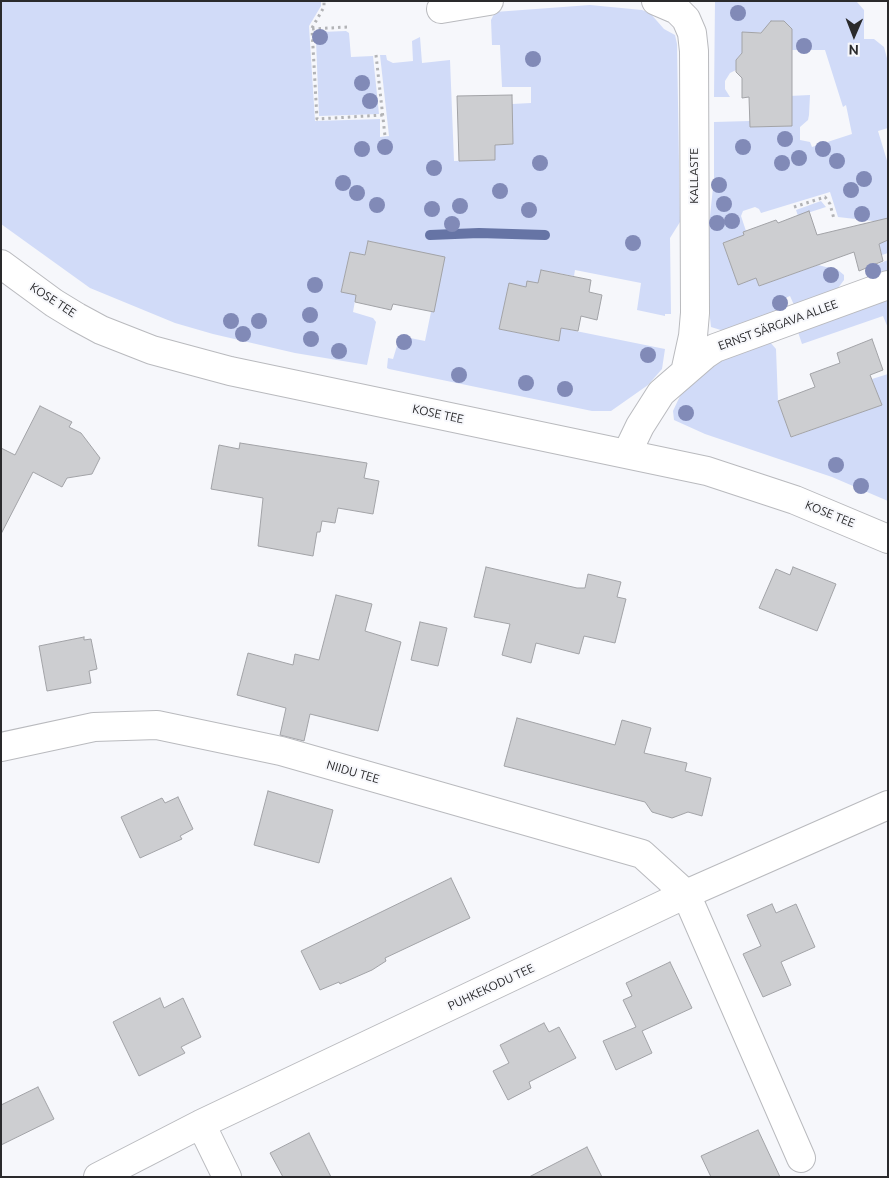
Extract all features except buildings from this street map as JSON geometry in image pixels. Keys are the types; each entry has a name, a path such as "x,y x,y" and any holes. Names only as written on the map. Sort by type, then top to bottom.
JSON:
{"street":[{"path":"441,9 489,1"},
{"name":"KALLASTE","path":"656,1 677,10 686,19 692,33 694,50 695,313 693,336 686,368"},
{"name":"KOSE TEE","path":"1,264 54,303 77,317 110,334 160,353 230,371 627,453 737,479 834,514 888,539"},
{"name":"ERNST SÄRGAVA ALLEE","path":"627,453 651,407 661,393 686,368 715,348 888,285"},
{"name":"NIIDU TEE","path":"1,747 94,727 157,724 281,751 642,854 686,894"},
{"name":"PUHKEKODU TEE","path":"98,1177 201,1124 686,894 888,805"},
{"path":"686,894 801,1158"},
{"path":"201,1124 227,1177"}],"path":[{"path":"324,1 324,7 312,29 317,119 383,115"},
{"path":"312,29 347,27"},
{"path":"376,55 385,136"},
{"path":"794,207 824,197 830,204 834,219"}],"shaded area":[{"path":"1,1 321,1 321,6 309,26 315,121 380,119 380,137 389,136 380,55 386,55 387,60 393,63 413,61 412,41 420,37 422,63 450,60 454,161 495,160 495,145 513,144 512,104 531,103 531,87 502,87 500,45 492,45 491,20 495,12 590,5 642,10 650,13 664,29 675,35 677,44 680,222 670,238 671,314 665,314 665,316 637,310 641,283 575,270 574,276 541,270 537,289 509,284 499,329 558,341 561,328 665,349 662,369 648,385 611,411 592,411 389,369 387,368 388,358 393,359 400,336 425,341 431,312 434,312 405,249 368,241 365,255 350,253 341,291 356,295 353,312 373,318 376,322 367,365 295,353 213,334 175,323 90,288 1,224"},
{"path":"715,1 857,2 864,10 864,39 874,39 884,47 888,62 888,128 878,131 888,164 888,253 882,255 873,221 838,217 830,192 761,213 755,207 743,211 741,216 746,231 743,232 744,235 723,243 738,284 756,278 759,286 818,265 838,270 844,275 844,280 838,288 794,305 790,296 783,299 786,308 724,331 711,327 709,309 709,226 714,178 714,122 750,121 751,127 789,126 789,96 810,95 808,120 800,127 800,140 810,142 812,147 852,134 846,105 843,107 825,50 792,50 790,27 784,21 771,21 765,32 742,33 742,53 736,60 736,70 730,73 725,81 725,89 730,97 714,97"},
{"path":"346,31 349,33 351,57 373,56 379,114 319,116 316,40 321,32"},
{"path":"821,201 826,207 798,216 796,210"},
{"path":"888,260 888,272 878,275 868,274 866,269"},
{"path":"888,298 888,328 883,316 802,344 798,332"},
{"path":"770,342 776,349 778,402 792,437 881,405 872,379 888,374 888,501 832,477 705,434 674,420 673,411 680,396 692,380 716,363"}],"waterway":[{"path":"430,235 479,233 545,235"}]}
